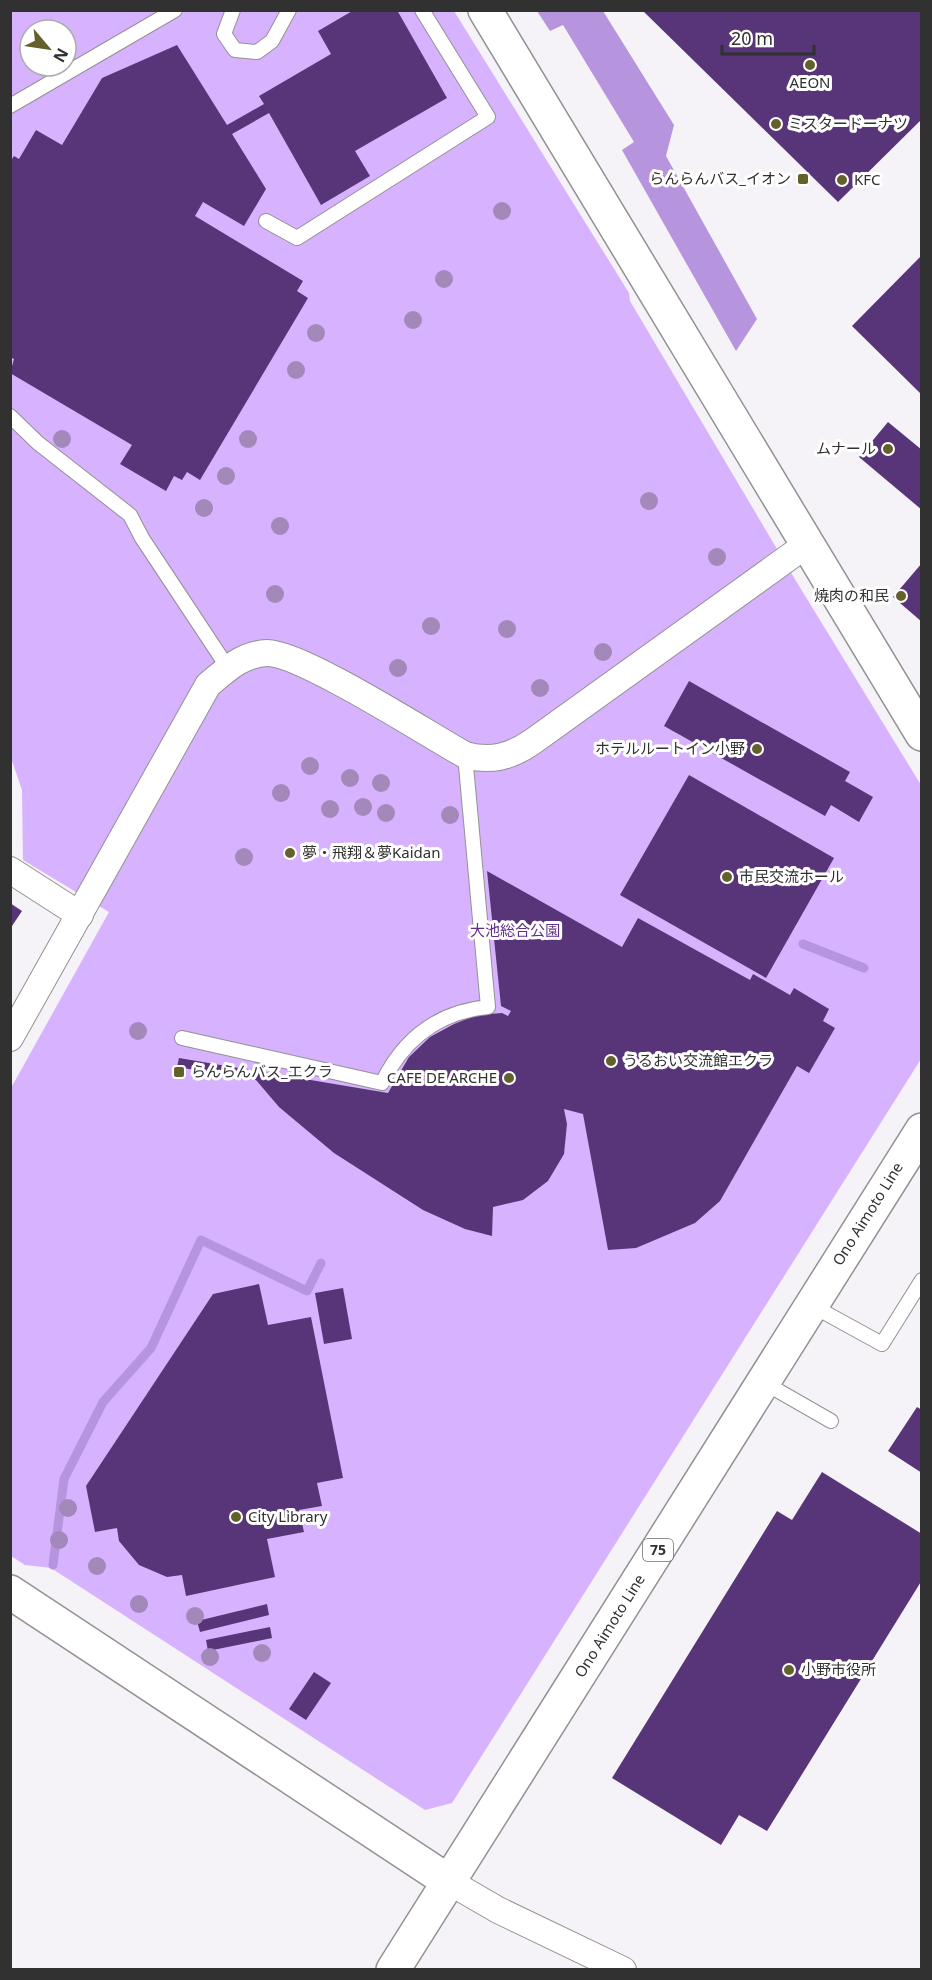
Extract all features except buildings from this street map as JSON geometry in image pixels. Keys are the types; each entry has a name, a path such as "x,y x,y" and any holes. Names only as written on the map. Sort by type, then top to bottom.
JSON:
{"street":[{"path":"485,10 921,734"},
{"path":"10,1038 208,685 241,658 268,653 307,665 465,755 482,760 501,758 517,752 806,545"},
{"path":"10,870 80,915"},
{"name":"Ono Aimoto Line","path":"393,1970 921,1130"},
{"path":"10,1592 448,1881 498,1910 622,1970"}],"lane":[{"path":"10,106 175,10"},
{"path":"233,10 224,34 235,50 257,52 272,40 289,10"},
{"path":"266,221 297,238 488,117 422,10"},
{"path":"10,416 38,443 130,515 142,538 228,668"},
{"path":"182,1038 382,1083 399,1053 424,1029 455,1013 488,1007 465,755"},
{"path":"812,1305 882,1344 921,1280"},
{"path":"763,1382 831,1421"}],"green space":[{"name":"大池総合公園","path":"10,11 454,11 629,293 630,301 796,581 921,785 921,1059 452,1803 425,1810 51,1568 25,1565 11,1556 11,1088 109,912 23,860 22,790 11,758"}],"shaded area":[{"path":"537,11 603,11 674,125 666,156 757,319 736,351 622,150 634,142 563,25 550,31"}],"waterway":[{"path":"803,944 864,968"},
{"path":"53,1565 64,1479 103,1402 151,1348 201,1240 307,1291 321,1263"}],"place":[{"name":"AEON","path":"810,65"},
{"name":"ミスタードーナツ","path":"776,124"},
{"name":"らんらんバス_イオン","path":"803,179"},
{"name":"KFC","path":"842,180"},
{"name":"ムナール","path":"888,449"},
{"name":"焼肉の和民","path":"901,596"},
{"name":"ホテルルートイン小野","path":"757,749"},
{"name":"夢・飛翔＆夢Kaidan","path":"290,853"},
{"name":"市民交流ホール","path":"727,877"},
{"name":"うるおい交流館エクラ","path":"611,1061"},
{"name":"らんらんバス_エクラ","path":"179,1072"},
{"name":"CAFE DE ARCHE","path":"509,1078"},
{"name":"City Library","path":"236,1517"},
{"name":"小野市役所","path":"789,1670"}]}
